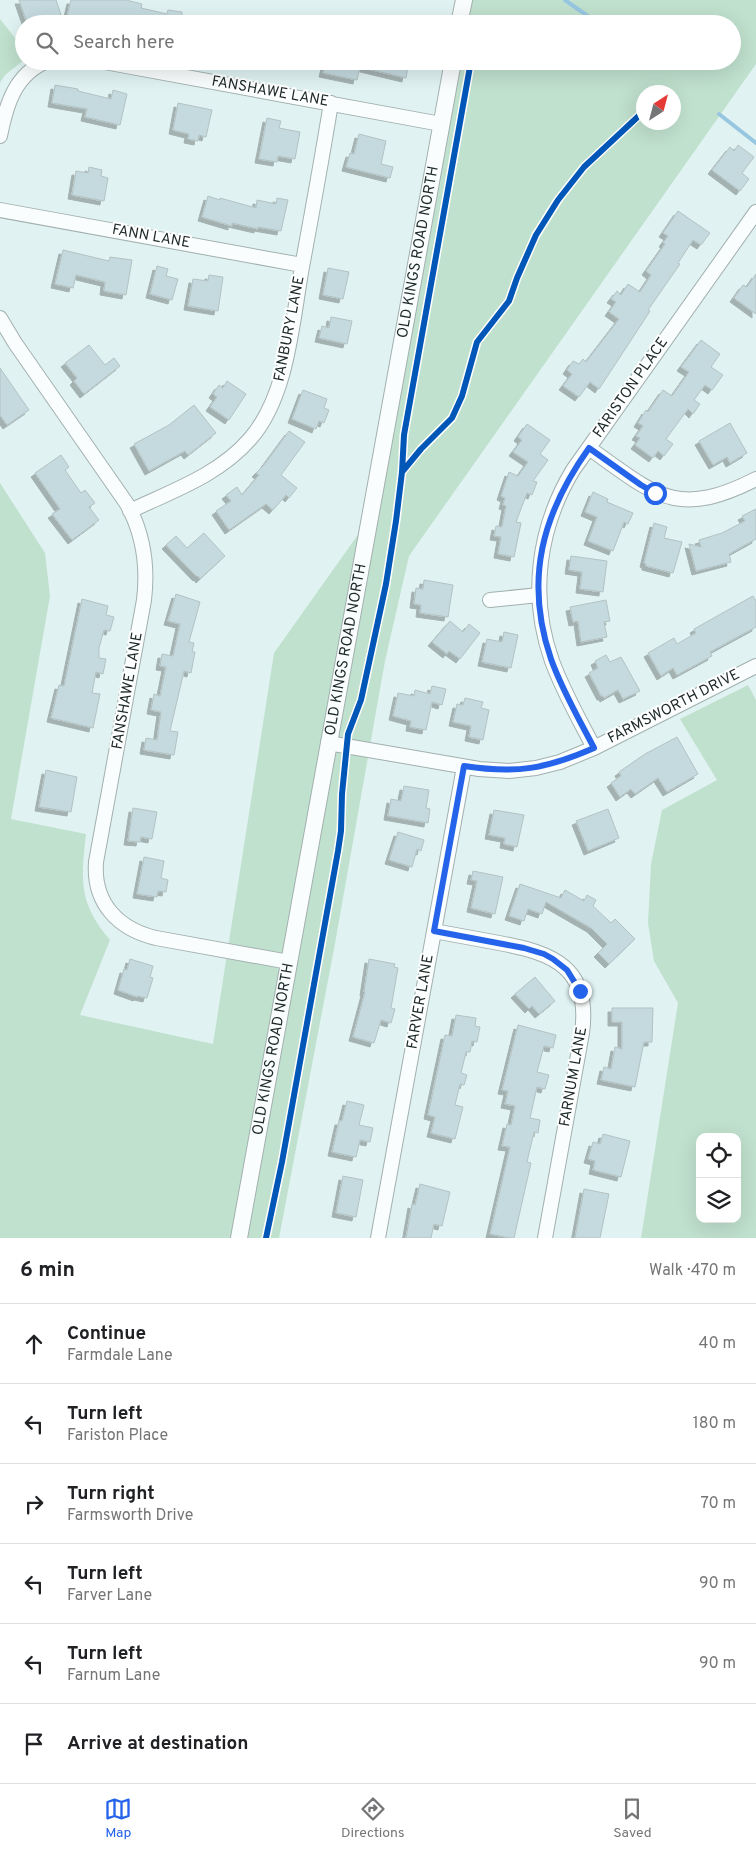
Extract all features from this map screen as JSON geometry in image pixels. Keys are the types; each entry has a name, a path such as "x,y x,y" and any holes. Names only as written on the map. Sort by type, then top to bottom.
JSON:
{"street":[{"path":"461,15 464,0"},
{"path":"0,136 5,110 15,88 31,70"},
{"name":"FANSHAWE LANE","path":"149,70 441,124"},
{"name":"OLD KINGS ROAD NORTH","path":"239,1238 451,70"},
{"name":"FANBURY LANE","path":"130,510 214,470 239,451 256,431 271,407 282,373 331,103"},
{"name":"FANN LANE","path":"0,210 302,265"},
{"name":"FARISTON PLACE","path":"594,748 561,682 544,633 539,595 541,557 551,516 565,483 756,212"},
{"name":"FANSHAWE LANE","path":"0,318 15,343 130,510 142,547 146,572 145,590 96,862 96,876 100,892 106,905 116,918 126,927 139,934 289,962"},
{"path":"589,448 648,489 670,498 687,500 705,499 728,492 756,479"},
{"path":"490,600 539,595"},
{"name":"FARMSWORTH DRIVE","path":"328,743 494,770 536,768 565,760 594,748 756,666"},
{"name":"FARVER LANE","path":"378,1238 464,766"},
{"name":"FARNUM LANE","path":"434,931 524,948 544,954 567,970 580,991 584,1008 584,1025 545,1238"}],"green space":[{"path":"471,0 756,0 756,64 409,556 385,661 334,949 279,1238 247,1238 458,70 741,70 741,15 468,15"},
{"path":"0,19 15,38 15,67 5,75 0,83"},
{"path":"0,483 45,553 50,596 11,819 86,834 83,865 84,890 92,914 110,940 80,1015 213,1044 274,653 362,529 233,1238 0,1238"},
{"path":"748,685 756,700 756,1238 641,1238 678,1003 654,961 648,923 651,864 662,810 717,780 680,719"}],"building":[{"path":"19,0 56,0 61,15 24,15"},
{"path":"71,0 126,0 142,4 141,8 167,14 168,10 182,12 182,15 67,15"},
{"path":"324,70 359,70 357,80 323,73"},
{"path":"373,70 407,70 406,78"},
{"path":"55,85 78,89 78,91 111,99 113,90 127,94 120,125 85,117 87,109 52,103"},
{"path":"178,103 212,110 206,137 199,135 198,141 188,139 189,134 173,130"},
{"path":"267,118 281,121 279,128 300,132 295,159 278,156 277,162 259,159"},
{"path":"359,134 386,141 381,164 393,167 390,178 346,167 350,153 354,154"},
{"path":"738,145 754,157 742,173 749,179 740,191 712,170 730,147 734,151"},
{"path":"89,167 102,170 101,176 108,178 104,201 72,195 76,171 88,173"},
{"path":"208,196 256,208 257,200 276,204 277,198 288,200 281,231 258,227 258,229 232,223 232,226 202,217"},
{"path":"678,211 710,233 701,245 693,240 678,263 680,264 648,310 650,311 599,389 590,382 579,397 563,386 572,374 567,370 573,361 579,364 583,359 586,362 619,319 609,312 616,302 611,299 617,291 621,295 628,284 640,292 651,275 646,271 665,244 663,243 668,236 663,233"},
{"path":"63,250 109,261 110,257 132,260 126,295 104,291 105,282 76,275 73,288 55,284"},
{"path":"157,266 168,269 166,276 178,279 172,300 150,294"},
{"path":"328,268 349,272 343,299 323,295"},
{"path":"756,274 756,314 734,298 743,285 747,287"},
{"path":"209,275 223,277 218,311 188,306 193,279 208,281"},
{"path":"331,317 352,321 347,344 319,338 322,326 329,328"},
{"path":"701,340 720,354 711,367 723,375 712,390 705,385 694,400 700,404 693,414 688,409 666,439 673,444 664,456 658,451 653,458 635,445 640,438 636,436 643,426 638,423 663,390 672,396 689,372 681,367"},
{"path":"89,345 105,365 114,358 120,366 84,394 74,381 77,378 65,363"},
{"path":"0,368 29,410 7,425 0,415"},
{"path":"227,381 246,394 229,420 210,407 217,397 213,394 219,385 223,388"},
{"path":"303,390 327,399 324,408 329,410 324,423 319,421 316,429 292,419"},
{"path":"194,405 216,433 188,455 185,451 149,471 134,444 169,425"},
{"path":"730,423 747,453 730,463 727,457 713,465 699,441"},
{"path":"527,424 550,440 540,454 548,460 533,481 537,482 532,495 527,493 516,522 521,523 514,557 498,554 501,537 494,536 496,526 502,527 506,506 503,505 505,498 501,496 509,472 518,476 528,462 513,452 522,440 518,437"},
{"path":"289,431 305,442 281,475 297,488 289,498 286,495 273,510 266,504 229,530 216,511 231,501 226,495 237,487 242,495 259,475 256,473"},
{"path":"61,455 69,467 65,470 81,493 85,490 95,503 89,507 99,520 72,540 52,514 60,509 35,473"},
{"path":"593,492 608,499 607,502 633,513 628,524 624,522 613,551 588,541 597,517 585,512"},
{"path":"756,509 756,539 729,554 731,562 696,571 689,544 701,547 699,540 722,533 745,521 742,516"},
{"path":"654,523 667,527 664,538 682,542 673,573 646,566 644,563"},
{"path":"204,533 225,556 200,579 166,545 176,536 187,548"},
{"path":"571,556 607,561 603,592 580,589 582,572 569,570"},
{"path":"424,580 453,585 448,617 420,613 421,605 414,604 416,588 423,589"},
{"path":"176,594 200,602 189,642 194,643 192,652 195,652 191,673 184,671 170,731 178,732 174,755 144,750 146,738 157,740 161,712 151,710 154,694 160,696 166,667 160,666 162,654 173,656 180,624 168,621"},
{"path":"753,596 756,601 756,627 710,652 712,656 677,675 673,668 661,676 648,653 674,638 677,644 696,633 694,629"},
{"path":"82,599 108,606 106,615 114,617 110,631 104,630 99,648 99,658 106,659 103,674 96,672 92,693 100,694 93,728 51,718 59,685 64,686"},
{"path":"606,600 610,621 604,622 607,637 581,642 578,621 573,622 570,607"},
{"path":"450,621 463,632 469,624 480,633 460,659 449,651 447,654 432,642"},
{"path":"504,632 518,635 511,668 482,662 487,639 502,642"},
{"path":"606,655 610,662 621,657 640,691 623,699 618,690 604,698 601,696 589,673 598,668 595,661"},
{"path":"432,686 446,689 442,705 432,702 426,730 410,727 411,721 393,716 398,693 414,696 415,690 430,694"},
{"path":"465,698 483,702 481,708 489,710 483,740 469,737 471,726 453,722 457,704 463,705"},
{"path":"677,737 698,774 667,792 658,778 635,794 631,789 620,797 611,783 621,776 619,772 645,754"},
{"path":"46,770 77,777 71,812 39,807"},
{"path":"404,786 429,790 426,808 430,809 428,823 388,816 391,799 401,801"},
{"path":"133,808 157,812 152,839 141,837 140,842 128,841"},
{"path":"608,809 619,838 588,851 576,821"},
{"path":"494,810 524,815 517,847 504,844 505,838 489,835"},
{"path":"398,832 424,840 421,851 417,849 412,867 389,860"},
{"path":"144,857 164,861 161,878 168,880 166,892 158,891 157,897 137,894"},
{"path":"473,871 503,877 495,914 471,908 477,881 471,880"},
{"path":"520,884 561,898 565,890 584,901 587,895 596,900 593,906 611,923 615,919 635,939 609,964 598,953 607,944 591,928 546,902 542,914 528,909 524,921 509,916"},
{"path":"130,959 153,966 150,977 153,978 147,998 137,997 118,990 124,969 127,970"},
{"path":"369,959 395,964 394,967 398,968 391,1008 395,1009 391,1023 381,1020 374,1043 353,1037 365,992"},
{"path":"535,977 555,1001 539,1014 532,1006 529,1009 515,994"},
{"path":"612,1008 653,1008 652,1042 644,1042 635,1087 601,1080 604,1067 611,1069 615,1047 622,1049 622,1022 612,1022"},
{"path":"456,1015 476,1018 475,1026 480,1027 477,1042 472,1041 470,1052 466,1052 461,1073 467,1075 464,1085 460,1084 455,1105 463,1107 455,1139 431,1133 435,1117 428,1115 445,1035 452,1036"},
{"path":"518,1025 556,1035 553,1048 544,1046 537,1072 549,1075 545,1089 537,1087 530,1118 540,1120 538,1133 534,1132 527,1162 531,1163 514,1238 510,1238 490,1234 510,1147 502,1146 507,1124 511,1125 515,1106 505,1104 508,1091 502,1090"},
{"path":"347,1101 364,1105 359,1125 373,1128 370,1142 360,1140 356,1157 332,1152 339,1121 342,1121"},
{"path":"603,1134 630,1141 621,1177 593,1170 595,1161 588,1159 593,1142 600,1144"},
{"path":"343,1176 363,1180 356,1217 336,1213"},
{"path":"420,1184 450,1192 442,1226 434,1224 431,1238 406,1238 412,1204 415,1205"},
{"path":"584,1189 609,1194 600,1238 575,1238"}],"waterway":[{"path":"565,0 586,15"},
{"path":"719,114 756,143"}],"cycle path":[{"path":"266,1238 282,1162 338,851 348,734 361,700 386,584 402,472 404,435 469,70"},
{"path":"402,472 421,449 452,418 462,396 477,342 509,301 536,235 558,200 584,167 636,118"}],"route":[{"path":"580,991 567,970 544,954 534,950 434,931 464,766 509,771 536,768 560,762 594,748 552,660 547,647 540,608 539,582 543,548 551,516 563,488 589,448 655,493"}]}
